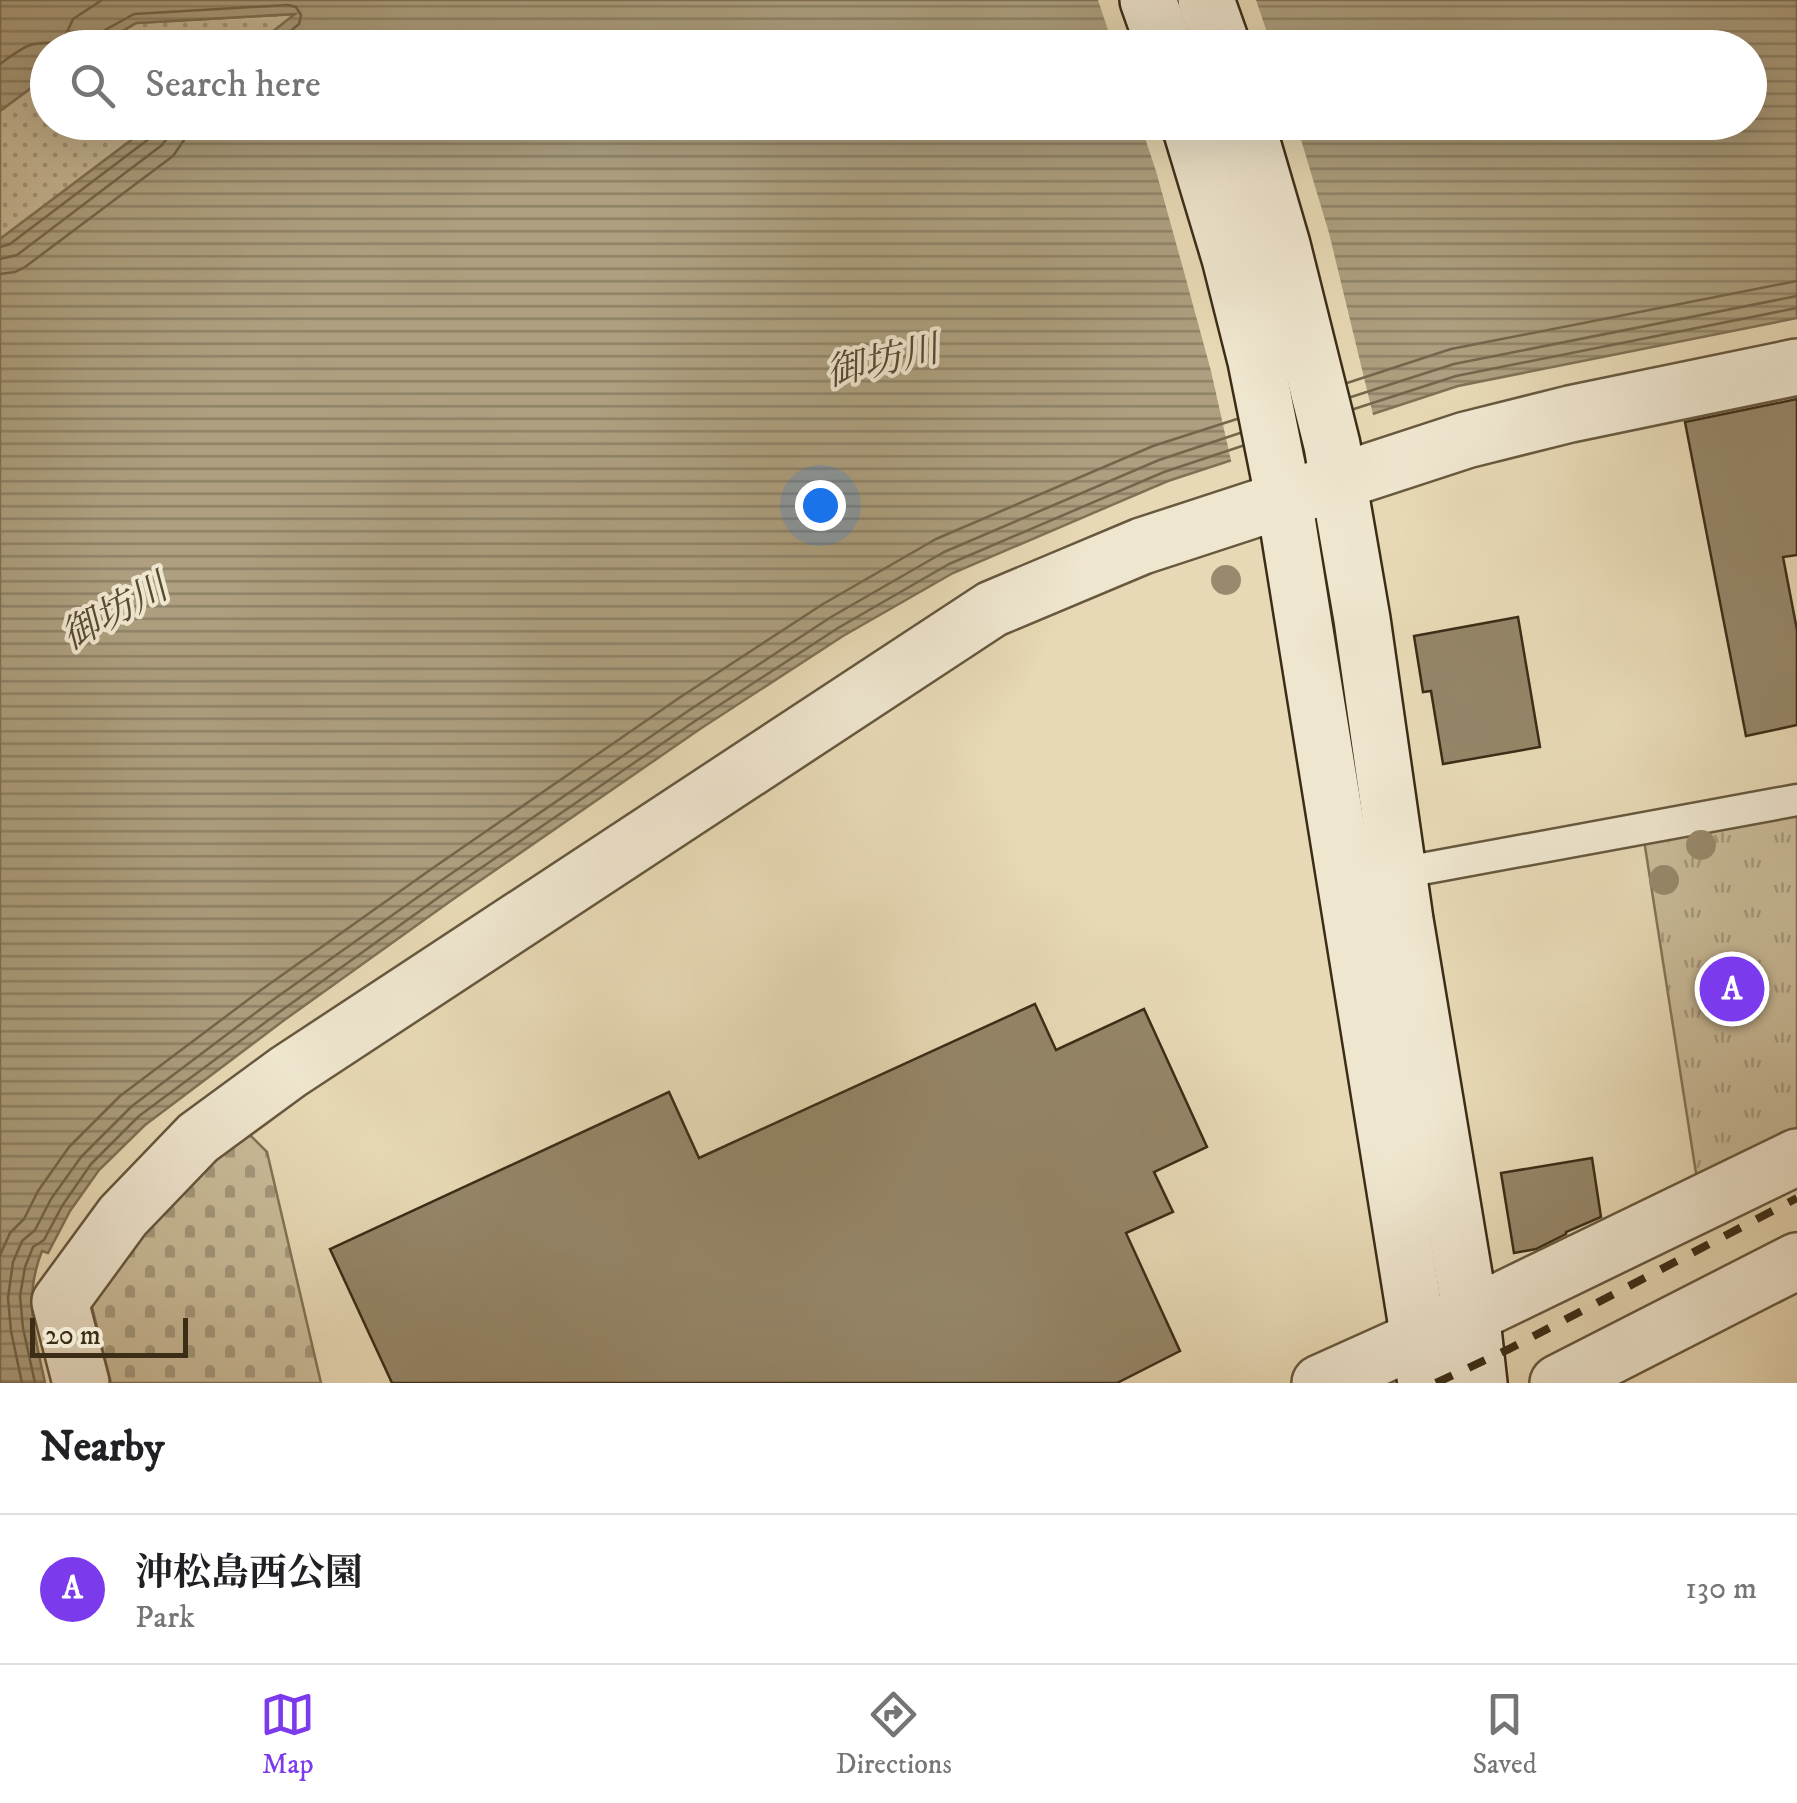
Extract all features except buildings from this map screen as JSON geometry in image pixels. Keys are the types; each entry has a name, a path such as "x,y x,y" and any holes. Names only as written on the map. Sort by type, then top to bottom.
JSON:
{"street":[{"path":"1148,0 1158,30"},
{"path":"1206,0 1216,30"},
{"path":"1194,140 1230,258 1280,480 1422,1361"},
{"path":"1251,140 1282,244 1336,463 1479,1383"},
{"path":"81,1383 60,1302 123,1216 198,1138 288,1072 992,609 1142,546 1280,480 1336,463 1466,440 1797,367"},
{"path":"1320,1383 1422,1361 1469,1316 1797,1157"},
{"path":"1558,1383 1797,1261"}],"lane":[{"path":"1400,872 1797,800"}],"green space":[{"path":"297,14 276,30 125,30 136,23"},
{"path":"30,89 30,140 131,140 0,239 0,111"},
{"path":"1797,812 1797,1138 1698,1186 1644,840"},
{"path":"240,1125 267,1152 321,1383 111,1383 88,1291"}],"water":[{"name":"御坊川","path":"0,0 1797,0 1797,318 1458,386 1168,481 953,573 843,636 452,900 145,1125 99,1170 70,1211 48,1253 42,1251 32,1301 45,1383 0,1383 0,239 131,140 1767,140 1767,30 275,30 295,14 136,23 124,30 30,30 30,89 0,111"}],"pier":[{"path":"1098,0 1256,0 1266,30 1108,30"},
{"path":"1146,140 1301,140 1329,233 1374,419 1232,465 1211,371"}],"railway":[{"path":"1436,1383 1509,1349 1797,1198"}],"place":[{"name":"沖松島西公園","path":"1732,989"}]}
